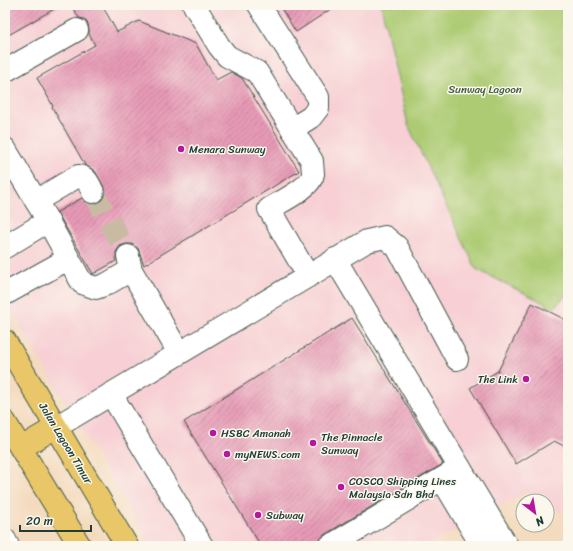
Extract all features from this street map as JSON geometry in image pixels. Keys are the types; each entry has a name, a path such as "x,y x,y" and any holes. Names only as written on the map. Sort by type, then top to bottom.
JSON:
{"main road":[{"name":"Jalan Lagoon Timur","path":"5,341 127,546"},
{"path":"5,422 80,546"},
{"path":"21,448 56,426"}],"street":[{"path":"194,5 219,46 228,56 258,72 312,161 313,175 308,183 300,190 268,209 308,276"},
{"path":"259,5 318,97 318,108 312,117 292,129"},
{"path":"5,71 77,30"},
{"path":"5,149 48,221 82,283 96,288 107,284 129,263 179,353"},
{"path":"36,201 78,176 82,176 86,179 93,192"},
{"path":"5,247 48,221"},
{"path":"56,426 367,241 385,237 397,247 457,359"},
{"path":"5,294 68,259"},
{"path":"335,260 368,329 451,474 482,546"},
{"path":"111,394 202,546"},
{"path":"330,546 451,474"},
{"path":"451,474 507,546"},
{"path":"5,540 8,546"}],"shaded area":[{"path":"5,5 568,5 568,516 555,509 555,493 515,493 515,498 426,546 151,546 5,301"}],"green space":[{"name":"Sunway Lagoon","path":"381,5 568,5 568,293 554,308 476,269 408,125"}],"building":[{"path":"5,5 61,5 5,37"},
{"name":"Menara Sunway","path":"71,5 102,5 117,32 139,21 196,44 216,80 231,72 242,78 299,171 144,265 138,248 132,244 126,244 120,246 116,252 116,261 93,274 57,212 82,198 86,202 92,204 99,203 103,199 105,193 104,187 95,171 85,165 37,78 95,45 89,34 88,24 84,19 79,18"},
{"path":"279,5 337,5 296,32"},
{"name":"The Link","path":"532,303 568,321 568,448 554,441 516,464 470,388 498,371"},
{"name":"The Pinnacle Sunway","path":"352,318 443,464 324,535 319,541 310,546 261,546 184,422"}],"tunnel":[{"path":"93,192 128,255"}],"place":[{"name":"Menara Sunway","path":"181,149"},
{"name":"The Link","path":"526,379"},
{"name":"HSBC Amanah","path":"213,433"},
{"name":"The Pinnacle Sunway","path":"313,443"},
{"name":"myNEWS.com","path":"227,454"},
{"name":"COSCO Shipping Lines Malaysia Sdn Bhd","path":"341,487"},
{"name":"Subway","path":"258,515"}]}
